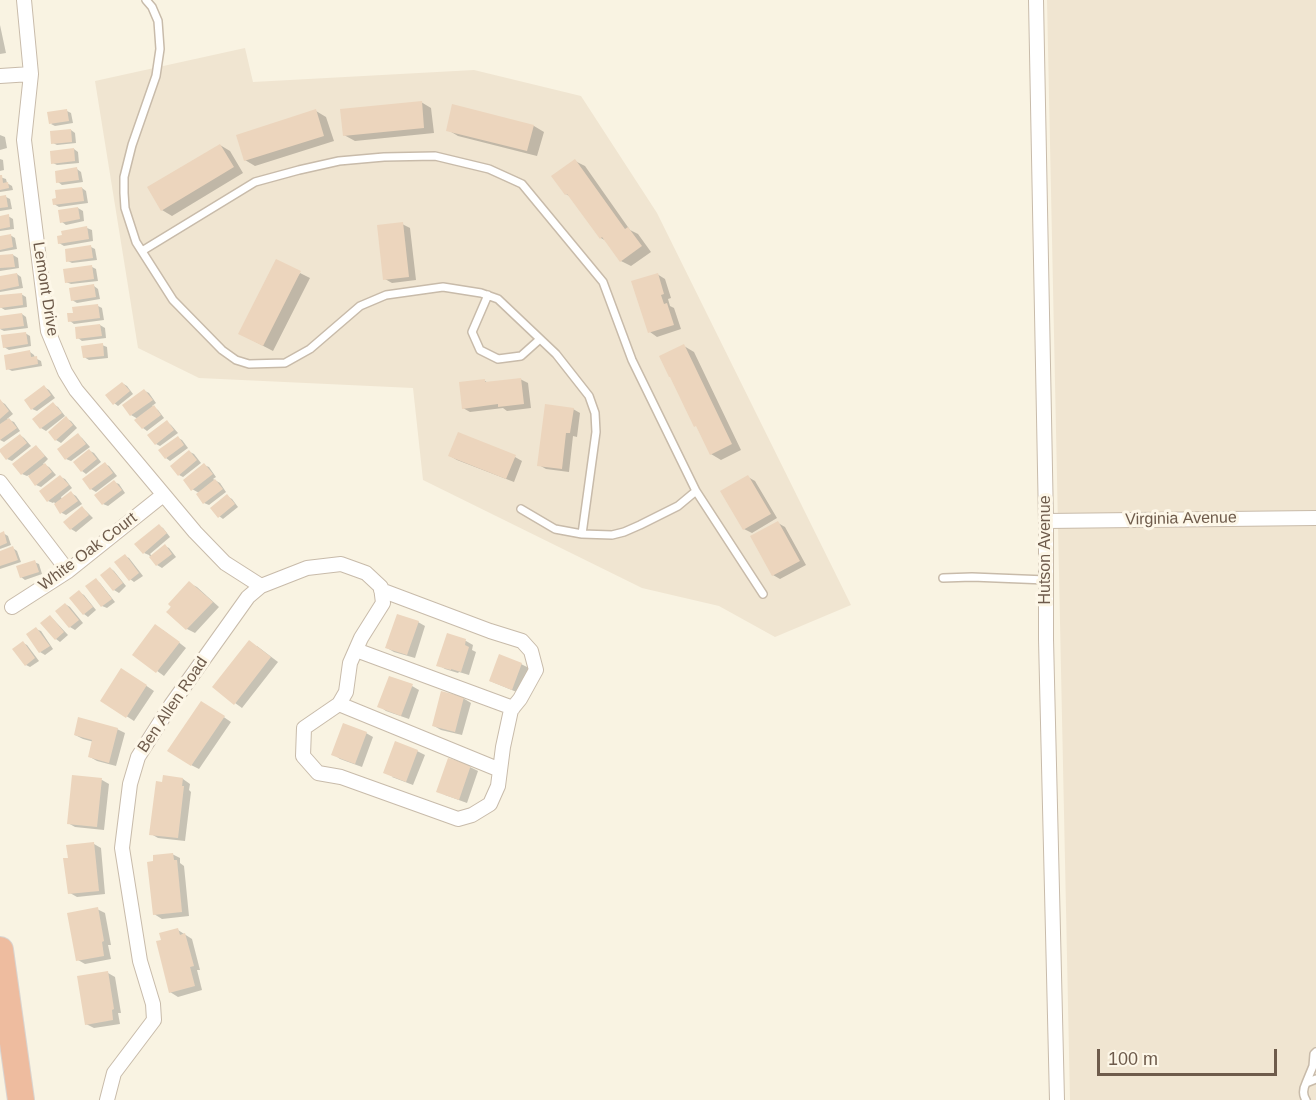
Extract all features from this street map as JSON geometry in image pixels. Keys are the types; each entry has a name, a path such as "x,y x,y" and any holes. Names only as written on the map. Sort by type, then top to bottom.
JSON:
{"highway":[{"path":"0,950 21,1100"}],"street":[{"name":"Lemont Drive","path":"24,0 31,74 24,140 48,331 65,372 76,390 163,495 225,563 261,586"},
{"name":"Hutson Avenue","path":"1036,0 1046,521 1046,639 1058,1100"},
{"path":"0,76 31,74"},
{"path":"0,482 68,571"},
{"name":"White Oak Court","path":"12,607 68,571 163,495"},
{"name":"Virginia Avenue","path":"1046,521 1316,518"},
{"name":"Ben Allen Road","path":"107,1100 114,1073 154,1020 153,1004 140,961 122,848 130,784 138,757 171,705 248,597 261,586 307,568 341,564 366,573 381,587 381,590"},
{"path":"381,590 522,641 531,651 536,670 520,699 510,710 498,786 490,804 472,815 458,819 340,777 318,773 303,756 304,728 339,704 346,692 350,663 361,638 383,603 381,590"},
{"path":"356,650 513,708"},
{"path":"339,704 500,770"}],"lane":[{"path":"146,0 158,21 160,49 156,76 132,145 124,177 125,208 129,224 142,251 173,300 222,350 236,360 249,364 285,363 310,349 360,306 386,295 443,287 481,293 498,299 556,354 589,396 595,413 596,432 582,534"},
{"path":"142,251 255,182 339,162 384,157 435,156 489,169 522,184 603,282 632,360 696,491 762,594"},
{"path":"488,295 472,332 480,350 498,359 521,356 540,339"},
{"path":"521,509 555,528 582,534 612,535 624,532 678,506 696,491"},
{"path":"943,578 1046,580"},
{"path":"1306,1100 1303,1095 1304,1088 1313,1072 1316,1052"},
{"path":"1306,1083 1316,1079"}],"shaded area":[{"path":"1047,0 1316,0 1316,1100 1070,1100"},
{"path":"245,48 253,82 474,70 581,96 657,213 851,605 775,637 719,606 642,588 423,480 413,388 199,378 138,348 95,81"}],"building":[{"path":"422,101 424,128 343,136 340,109"},
{"path":"452,104 534,125 527,151 446,131"},
{"path":"67,109 69,121 49,124 47,112"},
{"path":"316,109 324,136 244,161 236,135"},
{"path":"71,129 72,142 51,144 50,131"},
{"path":"220,144 234,167 161,211 147,187"},
{"path":"74,148 75,161 51,164 50,151"},
{"path":"575,159 625,229 628,227 642,246 620,262 551,176"},
{"path":"77,167 79,180 56,183 55,171"},
{"path":"0,175 2,175 3,183 8,182 9,188 0,190"},
{"path":"82,187 84,201 53,205 52,199 56,198 55,190"},
{"path":"6,195 8,207 0,208 0,196"},
{"path":"78,207 80,219 60,223 58,210"},
{"path":"9,214 10,227 0,229 0,216"},
{"path":"403,222 409,277 383,280 377,225"},
{"path":"87,226 89,239 58,244 57,236 62,235 61,231"},
{"path":"11,234 13,247 0,250 0,236"},
{"path":"91,245 93,258 66,262 65,249"},
{"path":"13,254 15,267 0,268 0,255"},
{"path":"276,259 301,271 263,346 238,334"},
{"path":"92,265 94,279 65,283 63,269"},
{"path":"17,273 19,286 0,290 0,276"},
{"path":"658,273 664,294 661,295 664,304 667,303 674,325 648,333 631,281"},
{"path":"94,284 96,297 71,301 69,288"},
{"path":"22,293 23,305 0,308 0,295"},
{"path":"98,304 100,318 68,322 67,313 73,313 72,307"},
{"path":"22,313 24,326 0,329 0,316"},
{"path":"100,324 102,336 76,339 75,327"},
{"path":"26,332 28,344 3,348 1,335"},
{"path":"103,343 104,356 83,358 81,346"},
{"path":"684,344 732,444 710,455 659,356"},
{"path":"30,350 31,357 37,356 38,364 6,370 4,355"},
{"path":"521,378 524,404 498,407 498,404 462,409 459,382"},
{"path":"122,382 130,391 113,405 105,395"},
{"path":"44,385 51,395 31,410 24,400"},
{"path":"144,389 153,400 130,416 122,405"},
{"path":"0,399 9,411 0,419"},
{"path":"53,402 62,413 40,429 32,419"},
{"path":"545,404 574,408 570,433 566,433 562,469 537,466"},
{"path":"154,405 161,415 142,429 134,420"},
{"path":"66,416 73,425 55,441 48,432"},
{"path":"9,418 17,428 0,440 0,424"},
{"path":"167,420 174,430 155,445 147,435"},
{"path":"458,432 516,455 506,479 448,456"},
{"path":"78,433 86,444 65,460 57,449"},
{"path":"20,434 27,443 6,460 0,449"},
{"path":"178,436 184,445 165,459 158,450"},
{"path":"36,445 45,456 21,475 12,464"},
{"path":"89,449 97,459 81,472 73,462"},
{"path":"189,450 197,460 178,476 170,466"},
{"path":"105,462 113,473 90,490 82,479"},
{"path":"45,463 52,472 35,486 28,476"},
{"path":"204,463 213,474 191,491 183,480"},
{"path":"60,475 69,485 47,502 39,491"},
{"path":"748,475 771,514 743,530 720,491"},
{"path":"215,479 223,489 203,504 196,494"},
{"path":"114,480 122,490 102,505 94,495"},
{"path":"71,491 78,501 60,514 54,504"},
{"path":"227,494 235,504 218,518 210,508"},
{"path":"82,506 89,515 70,530 63,522"},
{"path":"778,521 800,561 772,576 750,536"},
{"path":"159,524 167,533 143,554 134,544"},
{"path":"4,531 7,543 0,546 0,533"},
{"path":"165,544 172,554 156,566 149,557"},
{"path":"13,546 18,560 0,566 0,551"},
{"path":"125,554 139,573 129,581 114,562"},
{"path":"35,560 39,572 20,578 16,566"},
{"path":"110,567 123,583 113,591 100,575"},
{"path":"96,578 112,599 101,607 85,586"},
{"path":"189,581 213,602 186,630 166,612 171,607 168,604"},
{"path":"79,590 93,607 83,615 69,598"},
{"path":"65,603 79,620 69,628 55,611"},
{"path":"397,614 419,621 407,655 385,648"},
{"path":"50,615 64,632 55,640 40,623"},
{"path":"155,624 180,642 156,673 132,655"},
{"path":"36,627 50,646 39,653 26,634"},
{"path":"447,633 466,639 465,645 469,647 461,672 436,666"},
{"path":"249,640 271,657 234,705 212,687"},
{"path":"23,641 35,658 25,666 12,649"},
{"path":"499,654 522,663 512,690 489,681"},
{"path":"121,668 147,685 126,718 100,701"},
{"path":"389,676 413,684 401,716 377,707"},
{"path":"441,691 464,697 455,732 432,726"},
{"path":"201,701 225,716 191,766 167,751"},
{"path":"78,717 118,728 109,763 88,757 92,740 74,735"},
{"path":"343,723 367,732 355,764 331,755"},
{"path":"395,741 418,750 406,782 383,773"},
{"path":"448,758 471,765 459,800 436,792"},
{"path":"72,775 102,778 97,827 67,824"},
{"path":"163,775 183,778 178,838 149,835 156,781 162,782"},
{"path":"94,842 99,891 68,894 63,858 68,858 66,845"},
{"path":"173,853 174,860 177,860 182,912 153,915 147,862 153,861 153,855"},
{"path":"98,907 104,941 102,942 104,956 76,961 67,913"},
{"path":"178,928 180,935 185,933 194,966 190,967 195,986 169,993 156,941 161,940 159,933"},
{"path":"108,971 114,1009 112,1010 113,1020 85,1025 77,976"}]}
